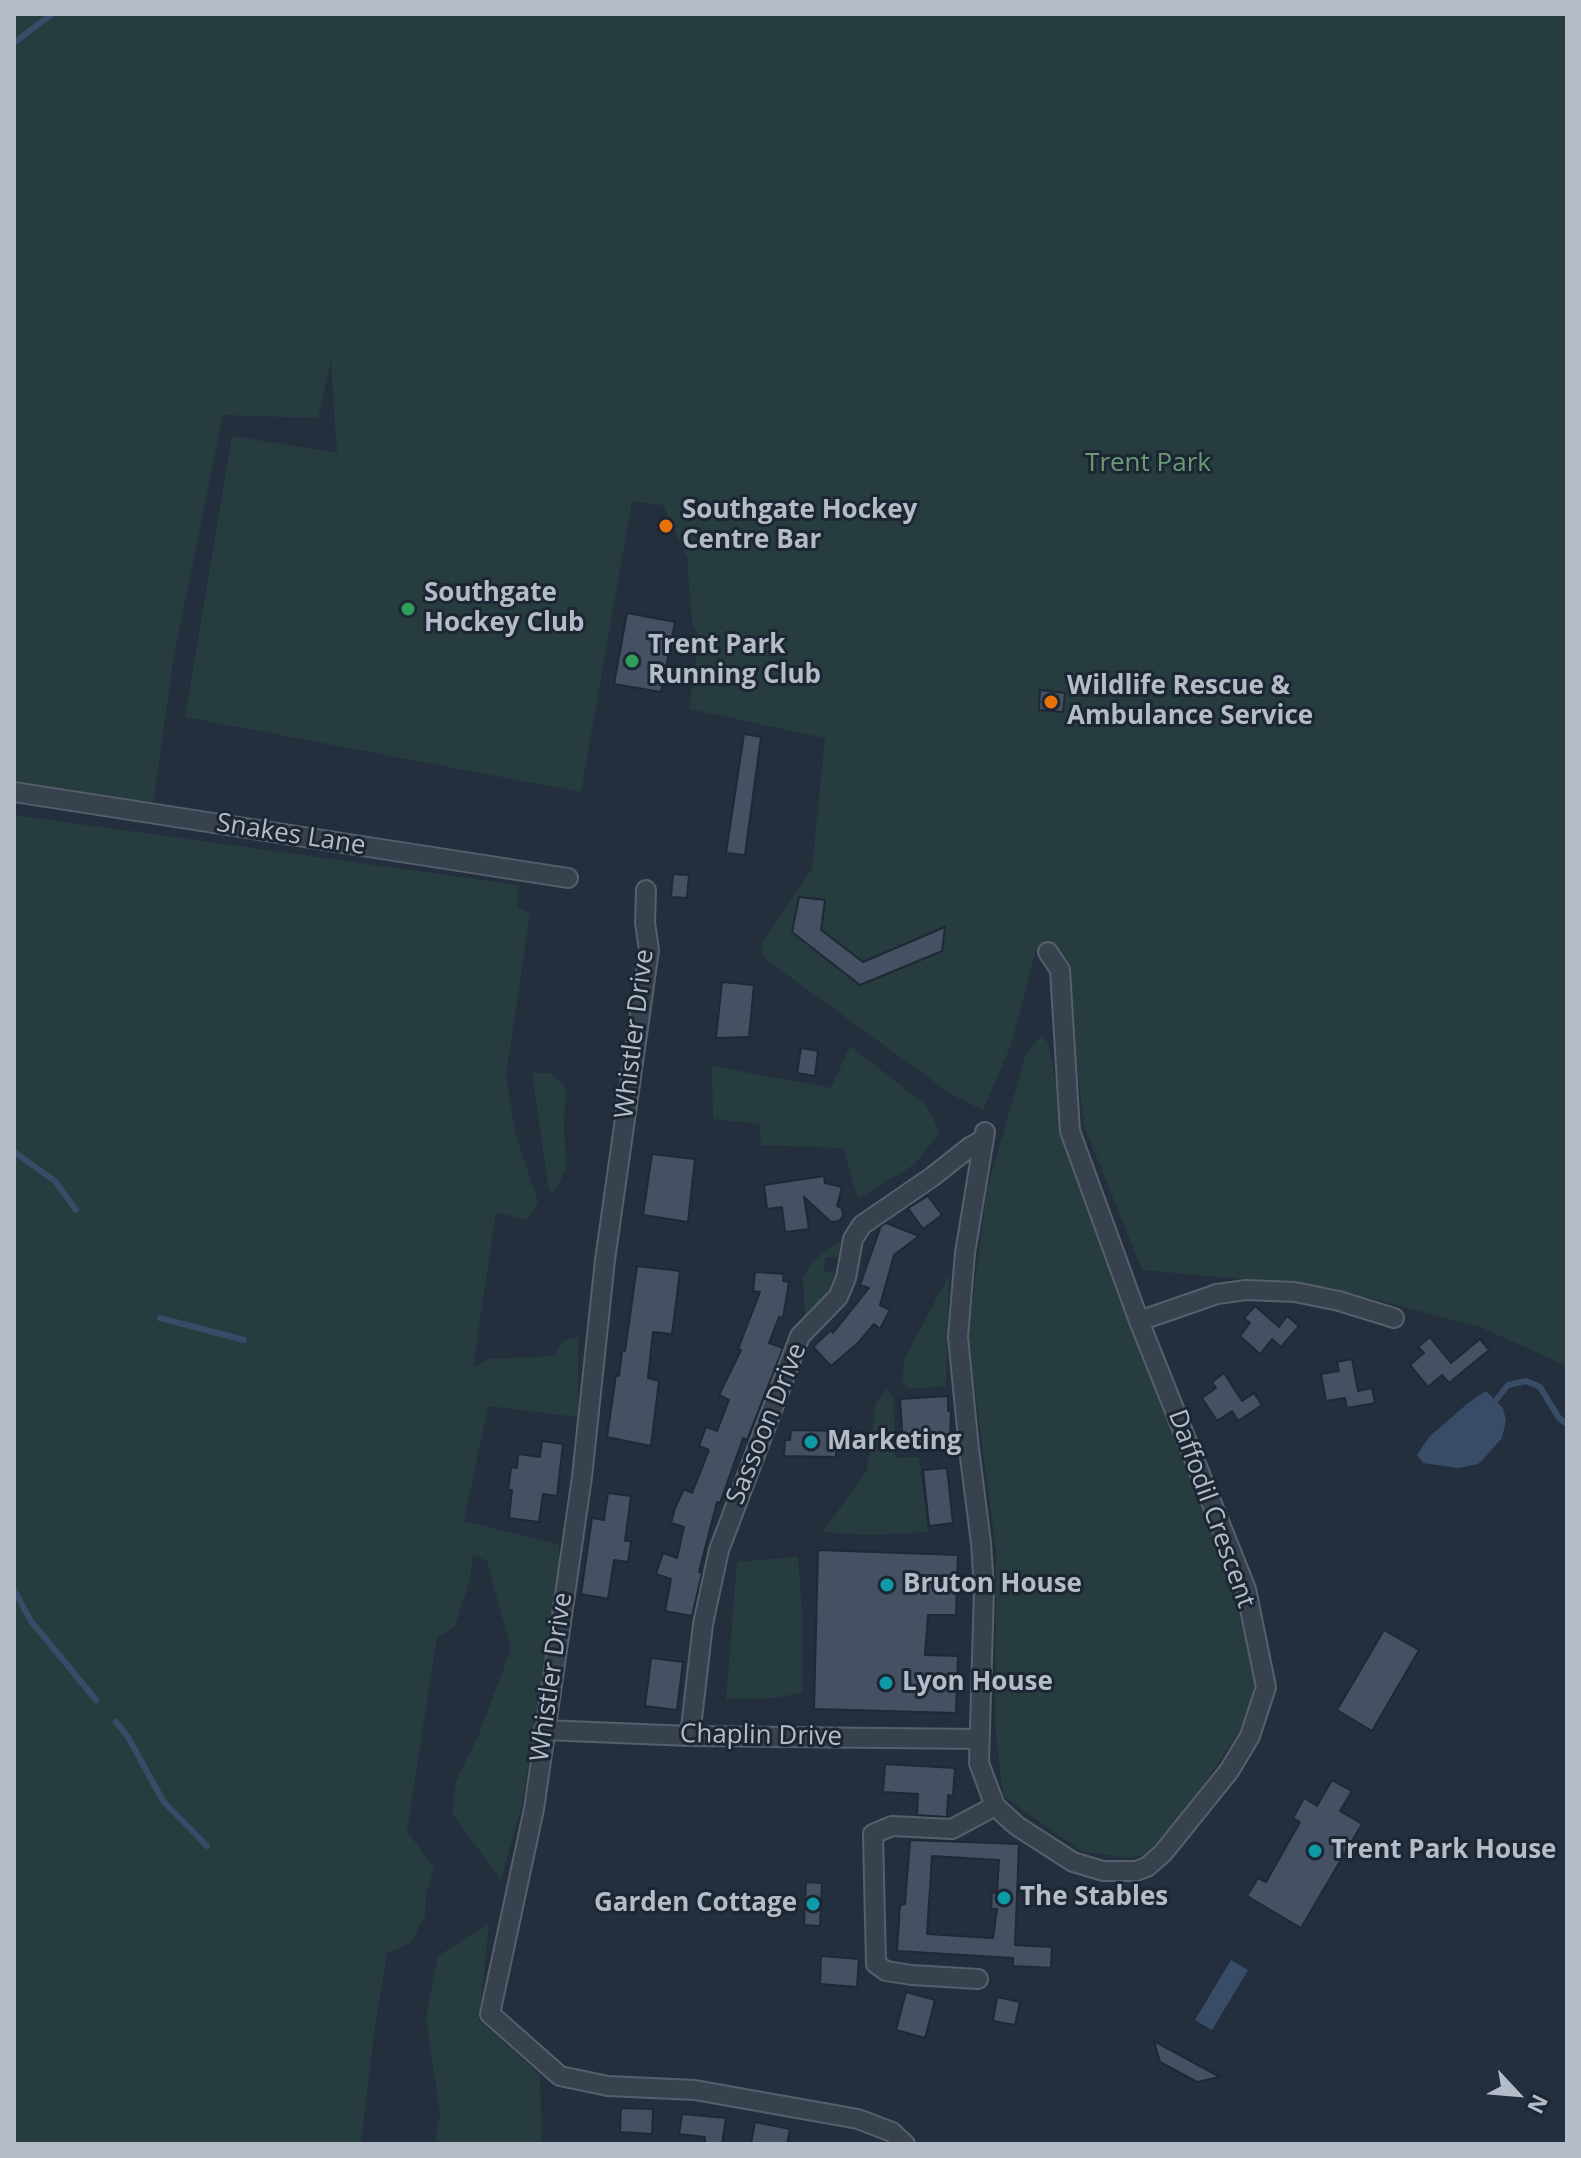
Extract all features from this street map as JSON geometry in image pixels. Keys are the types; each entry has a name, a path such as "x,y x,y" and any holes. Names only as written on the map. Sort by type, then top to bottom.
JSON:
{"street":[{"name":"Snakes Lane","path":"14,792 568,878"},
{"name":"Whistler Drive","path":"646,890 645,923 649,950 605,1260 582,1477 534,1809 490,2014 560,2076 608,2086 695,2090 858,2119 892,2132 905,2144"},
{"name":"Daffodil Crescent","path":"983,1137 965,1253 958,1337 983,1560 979,1763 995,1806 1017,1826 1073,1862 1103,1871 1136,1871 1147,1867 1186,1829 1229,1771 1250,1736 1266,1687 1246,1589 1139,1321 1070,1131 1060,970 1048,952"},
{"name":"Sassoon Drive","path":"690,1736 703,1624 719,1550 800,1336 838,1297 846,1278 853,1239 862,1225 983,1137"},
{"path":"1139,1321 1217,1294 1246,1290 1295,1292 1351,1304 1394,1318"},
{"name":"Chaplin Drive","path":"544,1730 690,1736 979,1739"},
{"path":"978,1979 899,1973 886,1971 876,1964 873,1834 892,1826 952,1829 995,1806"}],"green space":[{"name":"Trent Park","path":"14,14 1567,14 1567,1366 1480,1327 1328,1287 1142,1270 1084,1126 1065,963 1036,950 1011,1045 983,1110 951,1094 764,958 761,944 812,869 825,738 689,709 699,635 692,624 687,557 663,505 632,501 581,792 185,717 232,436 337,453 331,361 318,418 223,415 174,655 153,804 14,784"},
{"path":"14,815 519,885 517,907 530,914 506,1075 515,1132 538,1202 528,1220 496,1212 473,1367 490,1359 554,1356 563,1341 578,1337 578,1417 488,1406 464,1521 558,1544 561,1565 522,1804 501,1880 452,1813 456,1781 479,1734 511,1649 487,1561 473,1555 470,1580 454,1628 437,1637 407,1831 434,1868 426,1894 425,1915 411,1943 387,1953 361,2144 14,2144"},
{"path":"1041,1036 1049,1044 1064,1135 1244,1605 1261,1679 1250,1715 1160,1850 1129,1858 1083,1852 1003,1796 995,1724 996,1551 968,1337 987,1189 1026,1054"},
{"path":"850,1046 926,1105 940,1132 915,1164 858,1199 843,1148 761,1145 760,1124 713,1119 712,1066 831,1088"},
{"path":"532,1073 551,1073 566,1087 566,1169 555,1191 549,1191"},
{"path":"841,1241 838,1257 826,1257 823,1270 835,1274 829,1288 821,1303 805,1316 803,1279 820,1255"},
{"path":"949,1275 946,1386 909,1389 902,1381 905,1358"},
{"path":"887,1389 894,1397 895,1458 919,1457 928,1532 870,1535 823,1532 867,1470 876,1403"},
{"path":"798,1557 803,1626 802,1693 773,1698 726,1699 737,1562"},
{"path":"489,1923 479,2020 540,2075 542,2144 435,2144 440,2113 426,2018 438,1956"}],"water":[{"path":"1486,1391 1503,1408 1506,1421 1502,1438 1488,1454 1478,1464 1459,1468 1423,1463 1417,1455 1429,1437"},
{"path":"1231,1960 1248,1970 1212,2030 1195,2020"}],"building":[{"path":"627,613 675,622 661,692 614,684"},
{"path":"1040,690 1065,693 1063,712 1039,710"},
{"path":"744,734 761,737 745,855 726,853"},
{"path":"673,874 689,875 687,898 671,897"},
{"path":"799,897 825,900 821,930 863,962 945,927 942,951 860,985 792,932"},
{"path":"722,982 754,985 749,1037 716,1038"},
{"path":"801,1048 818,1051 815,1076 797,1073"},
{"path":"652,1154 695,1159 688,1222 643,1215"},
{"path":"824,1176 825,1183 842,1187 837,1206 842,1209 843,1216 839,1221 831,1222 804,1197 809,1229 785,1232 782,1207 767,1209 764,1185"},
{"path":"928,1196 942,1215 923,1229 908,1208"},
{"path":"886,1223 919,1236 894,1255 880,1305 890,1310 880,1329 874,1324 858,1343 831,1366 813,1347 831,1330 833,1333 869,1288 860,1285 881,1226"},
{"path":"637,1266 680,1271 672,1334 653,1332 648,1378 659,1381 651,1446 607,1437 616,1375 619,1376 622,1351 625,1351"},
{"path":"755,1272 784,1274 783,1281 789,1282 783,1318 779,1317 769,1343 783,1348 747,1440 743,1438 720,1503 717,1502 699,1572 702,1573 692,1616 665,1611 671,1579 656,1574 663,1553 677,1558 684,1527 671,1523 675,1508 684,1489 692,1493 709,1450 699,1446 706,1427 717,1431 729,1400 719,1395 741,1350 738,1349 760,1292 753,1291"},
{"path":"1255,1306 1279,1327 1287,1316 1299,1326 1281,1347 1272,1339 1260,1354 1240,1336 1250,1323 1244,1318"},
{"path":"1430,1337 1451,1363 1480,1339 1489,1350 1449,1383 1442,1375 1428,1387 1410,1365 1424,1353 1418,1347"},
{"path":"1352,1359 1358,1391 1372,1388 1375,1403 1347,1408 1345,1398 1326,1401 1321,1374 1339,1371 1337,1362"},
{"path":"1224,1373 1242,1401 1254,1393 1262,1405 1238,1421 1232,1411 1217,1421 1202,1398 1216,1388 1212,1382"},
{"path":"948,1396 950,1441 903,1444 900,1399"},
{"name":"Marketing","path":"791,1430 837,1431 836,1457 784,1456 785,1440 790,1440"},
{"path":"542,1441 563,1444 557,1496 543,1494 539,1522 509,1518 511,1467 517,1468 518,1454 540,1457"},
{"path":"947,1468 953,1523 929,1526 923,1470"},
{"path":"608,1493 631,1496 625,1541 631,1541 628,1562 614,1560 608,1599 581,1594 592,1518 604,1520"},
{"path":"818,1550 958,1555 956,1615 928,1615 925,1655 958,1656 956,1713 814,1709"},
{"path":"1384,1630 1419,1650 1372,1731 1337,1710"},
{"path":"651,1658 683,1662 677,1710 645,1706"},
{"path":"885,1764 955,1768 953,1796 948,1795 947,1817 917,1815 918,1794 883,1792"},
{"name":"Trent Park House","path":"1332,1780 1352,1791 1340,1811 1362,1824 1301,1928 1247,1896 1258,1878 1266,1882 1300,1822 1293,1818 1304,1798 1317,1806"},
{"name":"The Stables","path":"910,1840 1019,1844 1015,1945 1052,1947 1051,1968 1013,1966 1013,1958 897,1951 900,1905 905,1904","holes":["932,1856 999,1860 997,1893 992,1892 991,1909 997,1909 993,1938 927,1934"]},
{"name":"Garden Cottage","path":"806,1882 822,1883 820,1926 804,1925"},
{"path":"821,1956 859,1959 857,1987 820,1984"},
{"path":"906,1992 935,2000 925,2038 896,2030"},
{"path":"997,1997 1020,2002 1015,2025 993,2021"},
{"path":"1154,2041 1220,2077 1197,2082 1160,2062"},
{"path":"621,2108 653,2109 652,2134 620,2132"},
{"path":"682,2114 726,2118 722,2144 705,2143 705,2137 679,2134"},
{"path":"755,2122 790,2129 787,2144 751,2144"}],"waterway":[{"path":"14,43 52,14"},
{"path":"14,1152 55,1181 76,1210"},
{"path":"160,1318 244,1340"},
{"path":"1496,1400 1508,1385 1526,1381 1540,1387 1559,1418 1567,1424"},
{"path":"14,1590 31,1621 96,1700"},
{"path":"116,1722 128,1737 163,1801 207,1846"}],"place":[{"name":"Southgate Hockey Centre Bar","path":"666,526"},
{"name":"Southgate Hockey Club","path":"408,609"},
{"name":"Trent Park Running Club","path":"632,661"},
{"name":"Wildlife Rescue & Ambulance Service","path":"1051,702"},
{"name":"Marketing","path":"811,1442"},
{"name":"Bruton House","path":"887,1585"},
{"name":"Lyon House","path":"886,1683"},
{"name":"Trent Park House","path":"1315,1851"},
{"name":"The Stables","path":"1004,1898"},
{"name":"Garden Cottage","path":"813,1904"}]}
